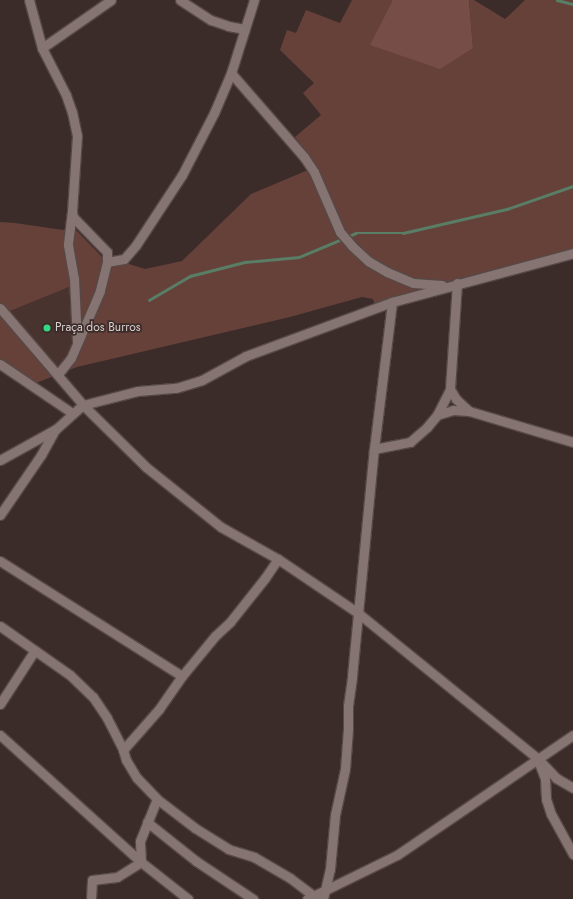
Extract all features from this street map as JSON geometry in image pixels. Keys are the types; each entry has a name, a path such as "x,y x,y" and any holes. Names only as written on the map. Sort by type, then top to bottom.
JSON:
{"street":[{"path":"29,0 42,48 66,95 72,112 77,136 68,245 74,278 77,344"},
{"path":"42,48 111,0"},
{"path":"180,0 211,20 228,26 245,29"},
{"path":"107,262 124,259 136,245 162,207 189,161 214,113 231,73 254,0"},
{"path":"231,73 299,151 314,172 340,232 352,246 368,261 386,272 413,283 453,285"},
{"path":"58,374 71,358 100,291 107,262 107,252 74,217 72,211"},
{"path":"0,515 41,455 56,429 72,413 83,405 138,391 176,388 202,380 246,356 392,302 573,253"},
{"path":"374,449 410,442 427,427 437,415 450,389 453,285"},
{"path":"324,895 330,869 335,816 345,769 348,706 374,449 392,302"},
{"path":"0,308 83,405 146,467 221,527 278,559 358,613 537,758 556,778 573,788"},
{"path":"0,364 72,413"},
{"path":"450,389 456,399 469,411"},
{"path":"437,415 453,410 469,411 573,442"},
{"path":"0,460 56,429"},
{"path":"123,750 158,709 182,676 215,636 230,622 278,559"},
{"path":"0,561 182,676"},
{"path":"0,626 70,675 92,698 107,718 123,750 126,760 137,778 157,799 196,828 228,848 254,857 290,878 310,897 324,895 397,855 537,758 573,735"},
{"path":"0,704 35,650"},
{"path":"2,741 141,862 188,899"},
{"path":"537,758 545,779 546,799 551,814 573,854"},
{"path":"141,862 140,841 157,799"},
{"path":"147,822 196,862 253,899"},
{"path":"92,899 92,880 117,877 141,862"}],"shaded area":[{"path":"352,0 391,0 392,2 473,48 469,0 474,0 505,19 525,0 573,0 573,253 376,308 373,299 362,297 290,317 77,367 31,385 0,364 0,222 63,230 72,226 107,262 129,264 145,269 182,261 251,194 308,170 318,168 295,137 321,115 303,93 314,83 280,50 287,30 296,33 306,10 340,23","holes":["74,285 77,343 58,374 5,313"]},
{"path":"391,0 469,0 473,48 440,69 370,45 392,2"},
{"name":"Praça dos Burros","path":"74,285 77,343 58,374 5,313"}],"waterway":[{"path":"557,0 573,4"},
{"path":"347,237 356,233 403,233 507,209 573,186"},
{"path":"149,300 190,276 245,262 299,257 342,239"}],"place":[{"name":"Praça dos Burros","path":"47,328"}]}
